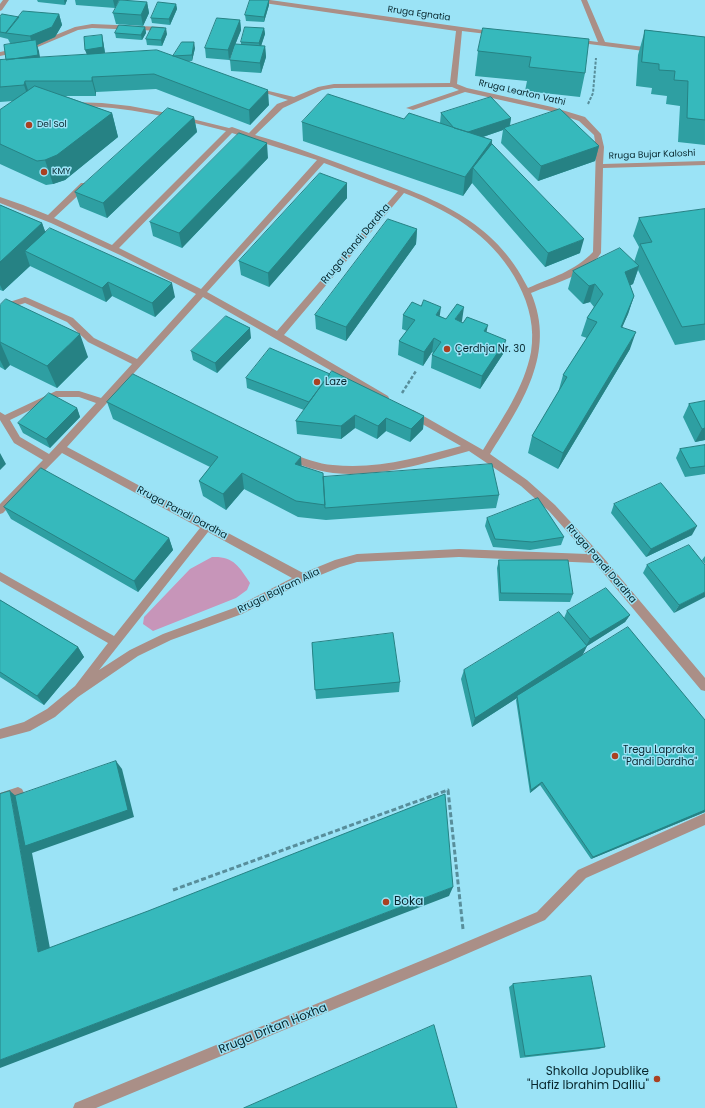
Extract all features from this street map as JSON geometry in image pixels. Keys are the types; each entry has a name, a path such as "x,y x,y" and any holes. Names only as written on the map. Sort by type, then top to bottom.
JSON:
{"street":[{"path":"0,9 6,0"},
{"name":"Rruga Egnatia","path":"257,0 459,29 500,33"},
{"path":"584,0 602,44"},
{"path":"0,54 31,48 77,28 92,26 166,29"},
{"name":"Rruga Egnatia","path":"453,85 459,29"},
{"path":"570,41 661,51"},
{"path":"244,85 293,99"},
{"name":"Rruga Learton Vathi","path":"251,135 280,106 320,88 334,86 453,85 465,90 552,108 582,119 597,134 600,147 597,253 589,263 577,271 526,292"},
{"path":"410,108 465,90"},
{"path":"66,104 126,107 162,113 251,135 323,159 403,190 466,221 491,240 506,259 526,292 534,314 536,346 528,375 511,413 484,455"},
{"path":"153,122 162,113"},
{"path":"114,248 232,130"},
{"path":"0,510 61,448 102,402 129,378 138,363 323,159"},
{"name":"Rruga Bujar Kaloshi","path":"600,166 705,163"},
{"path":"48,219 92,177"},
{"name":"Rruga Pandi Dardha","path":"279,335 403,190"},
{"name":"Rruga Pandi Dardha","path":"0,200 114,248 202,293 279,335 484,455 530,488 552,508 598,559 705,686"},
{"path":"0,308 26,300 70,320 91,340 138,363"},
{"path":"50,459 17,440 2,417 56,394 79,394 102,402"},
{"path":"282,453 310,465 325,469 351,470 389,467 424,460 470,447"},
{"name":"Rruga Pandi Dardha","path":"61,448 302,578"},
{"name":"Rruga Bajram Alia","path":"74,693 207,526"},
{"name":"Rruga Bajram Alia","path":"0,734 26,727 51,713 74,693 134,653 168,637 238,611 302,578 339,563 357,558 459,553 598,559"},
{"path":"0,576 115,642"},
{"path":"0,799 18,793"},
{"path":"465,950 542,916 582,874 705,820"},
{"name":"Rruga Dritan Hoxha","path":"80,1108 465,950"}],"path":[{"path":"578,42 596,56 593,93 582,119"},
{"path":"398,405 416,371"},
{"path":"173,890 448,790 465,950"}],"shaded area":[{"path":"212,557 225,558 235,563 250,583 247,590 236,598 153,631 143,624 144,617 190,569"}],"building":[{"path":"120,0 147,2 141,15 113,13"},
{"path":"250,0 269,0 264,17 245,15"},
{"path":"158,2 176,4 169,19 151,18"},
{"path":"23,11 59,14 52,27 30,36 6,33"},
{"path":"2,14 19,17 6,33 0,32 0,17"},
{"path":"217,18 240,20 228,50 205,48"},
{"path":"119,25 145,27 141,35 115,33"},
{"path":"152,27 166,28 161,40 146,39"},
{"path":"245,27 264,28 259,43 241,42"},
{"path":"483,28 589,39 585,73 529,67 531,57 478,51"},
{"path":"645,30 705,37 705,120 687,118 688,81 674,80 675,71 659,70 659,64 642,62"},
{"path":"102,35 103,47 85,50 84,37"},
{"path":"36,40 38,55 6,60 4,45"},
{"path":"182,42 194,42 192,55 173,56"},
{"path":"235,44 265,46 260,63 230,60"},
{"path":"157,50 268,90 249,110 154,74 92,77 92,81 25,81 24,85 0,87 0,60"},
{"path":"35,86 112,113 57,155 45,160 37,161 0,144 0,110"},
{"path":"328,94 404,119 409,113 492,140 465,177 302,122"},
{"path":"491,97 511,118 468,132 454,128 441,113"},
{"path":"168,108 194,117 103,203 75,192"},
{"path":"560,109 599,146 541,166 504,128"},
{"path":"239,133 267,143 179,233 150,222"},
{"path":"492,144 584,239 548,253 473,168"},
{"path":"320,173 347,183 268,273 239,261"},
{"path":"0,205 42,223 0,262"},
{"path":"705,209 705,324 682,327 640,244 652,242 639,218"},
{"path":"388,219 417,229 346,327 315,315"},
{"path":"50,228 172,283 152,303 108,282 102,288 25,251"},
{"path":"620,248 639,266 625,272 634,296 621,327 636,332 563,453 532,436 567,377 563,375 597,322 587,318 603,294 595,284 589,286 573,271"},
{"path":"6,299 80,334 47,366 0,342 0,305"},
{"name":"Çerdhja Nr. 30","path":"424,300 441,307 436,315 446,319 457,304 464,307 455,319 463,323 467,317 488,325 484,331 506,340 482,376 432,355 441,342 434,338 424,352 399,341 415,320 403,315 412,302 421,306"},
{"path":"226,316 250,328 215,363 191,351"},
{"path":"270,348 330,374 309,402 246,378"},
{"path":"332,371 424,416 411,429 386,418 378,426 355,415 341,426 296,421"},
{"path":"133,374 301,457 295,464 323,473 325,505 296,501 242,473 223,494 199,481 218,457 107,402"},
{"path":"49,393 77,408 46,439 18,423"},
{"path":"705,401 705,428 702,429 689,404"},
{"path":"705,445 705,466 690,468 680,449"},
{"path":"492,464 499,495 325,508 323,477"},
{"path":"41,468 169,538 134,581 4,507"},
{"path":"661,483 697,526 651,549 614,504"},
{"path":"538,498 564,537 532,542 495,539 487,518"},
{"path":"689,545 705,565 705,592 679,605 647,565"},
{"path":"499,560 568,560 573,594 501,593"},
{"path":"606,588 630,615 590,639 567,611"},
{"path":"0,600 78,647 37,696 0,672"},
{"path":"559,612 587,646 475,718 464,670"},
{"name":"Tregu Lapraka \"Pandi Dardha\"","path":"628,627 705,720 705,810 593,857 542,782 531,790 517,696"},
{"path":"393,633 400,682 315,690 312,643"},
{"path":"116,761 128,810 25,846 15,796"},
{"path":"10,791 38,952 148,911 445,794 453,887 0,1060 0,794"},
{"path":"591,976 605,1047 525,1056 513,984"},
{"path":"434,1025 457,1108 244,1108"}],"place":[{"name":"Del Sol","path":"29,125"},
{"name":"KMY","path":"44,172"},
{"name":"Çerdhja Nr. 30","path":"447,349"},
{"name":"Laze","path":"317,382"},
{"name":"Tregu Lapraka \"Pandi Dardha\"","path":"615,756"},
{"name":"Boka","path":"386,902"},
{"name":"Shkolla Jopublike \"Hafiz Ibrahim Dalliu\"","path":"657,1079"}]}
